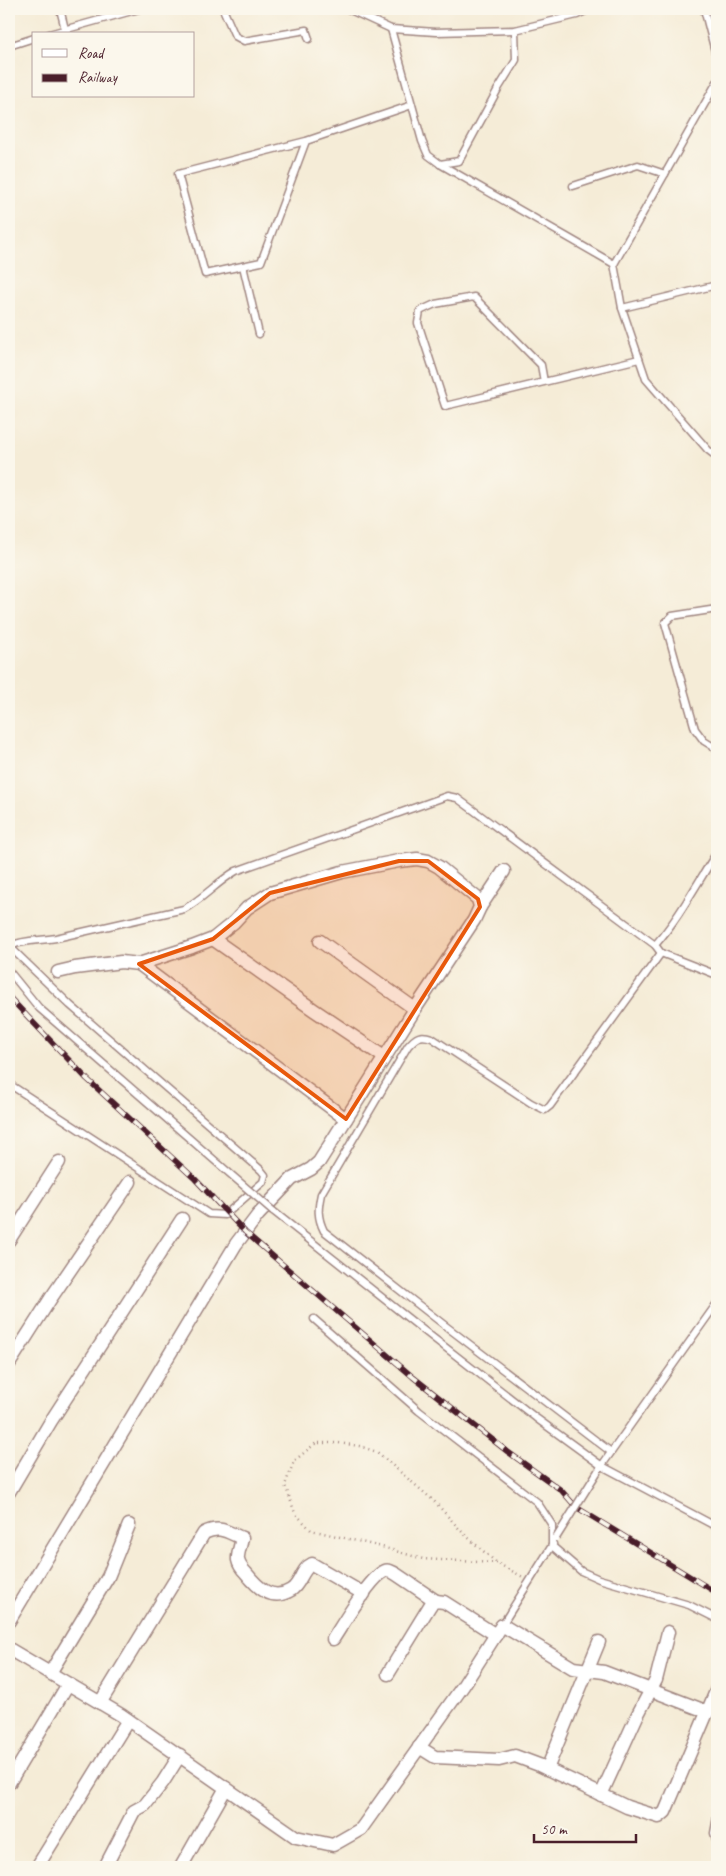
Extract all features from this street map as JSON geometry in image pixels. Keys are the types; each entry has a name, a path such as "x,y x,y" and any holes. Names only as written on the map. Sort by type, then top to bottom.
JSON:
{"street":[{"path":"58,972 121,962 139,964 192,948 213,939 234,922 247,908 270,893 342,872 399,861 417,859 428,861 439,867 478,899 480,907"},
{"path":"9,1621 236,1244 258,1215 292,1179 311,1169 319,1162 415,1008 474,920 480,907 504,871"},
{"path":"213,939 384,1057"},
{"path":"320,941 415,1008"},
{"path":"139,964 346,1119"},
{"path":"9,1240 59,1162"},
{"path":"9,1364 51,1298 130,1182"},
{"path":"9,1492 51,1421 182,1219"},
{"path":"50,1674 108,1577 129,1525"},
{"path":"100,1703 204,1533 213,1528 242,1538 237,1559 256,1585 269,1594 278,1596 294,1589 307,1566 312,1564 364,1594"},
{"path":"333,1639 371,1582 379,1574 389,1570 436,1601 444,1602 573,1668 604,1672 708,1712"},
{"path":"388,1674 432,1604 436,1601"},
{"path":"10,1651 128,1720 296,1837 333,1845 361,1830 499,1630"},
{"path":"601,1795 656,1680 668,1632"},
{"path":"547,1769 599,1642"},
{"path":"9,1783 68,1684"},
{"path":"420,1747 435,1757 499,1760 515,1756 601,1795 651,1816 659,1817 663,1815 717,1689"},
{"path":"37,1867 128,1720"},
{"path":"105,1867 134,1812 145,1805 180,1756"},
{"path":"181,1867 226,1788"}],"lane":[{"path":"60,9 65,29"},
{"path":"55,32 138,9"},
{"path":"223,9 235,36 244,41 306,30 309,39"},
{"path":"348,9 391,29 436,32 516,30 577,15 590,9"},
{"path":"704,9 717,60"},
{"path":"709,26 717,24"},
{"path":"391,29 422,141 428,155 440,164 614,264"},
{"path":"440,164 459,161 516,60 516,30"},
{"path":"9,46 32,39"},
{"path":"717,82 614,264 622,308 646,379 708,450 717,457"},
{"path":"306,142 261,262 205,274 178,174 306,142 412,105"},
{"path":"573,186 635,165 643,165 665,174"},
{"path":"243,266 259,334"},
{"path":"622,308 717,285"},
{"path":"544,382 541,365 474,297 435,304 420,311 418,323 445,406 639,359"},
{"path":"717,609 672,616 665,623 695,729 704,741 717,749"},
{"path":"9,1084 209,1214 224,1215 264,1182 265,1175 70,1005 9,946 24,940 40,941 56,938 184,909 195,903 223,878 236,871 447,796 457,798 655,945 661,952 717,975"},
{"path":"655,945 670,927 716,858"},
{"path":"611,1452 450,1330 324,1231 317,1211 320,1194 408,1046 416,1037 423,1035 432,1038 531,1104 545,1110 550,1106 661,952"},
{"path":"9,972 39,1008 273,1211 449,1351 600,1468 717,1527"},
{"path":"499,1630 600,1468 717,1303"},
{"path":"314,1319 420,1412 537,1502 552,1525 552,1546 581,1571 599,1579 689,1605 717,1619"},
{"path":"717,1817 714,1833 717,1842"}],"path":[{"path":"497,1563 423,1559 311,1530 295,1513 285,1485 294,1461 316,1443 340,1443 359,1446 377,1452 434,1501 463,1533 497,1563 530,1581"}],"highlighted area":[{"path":"399,861 428,861 478,899 480,907 346,1119 139,964 213,939 270,893"}],"railway":[{"path":"9,997 87,1079 195,1179 245,1232 413,1377 508,1452 561,1490 576,1507 717,1593"}]}
